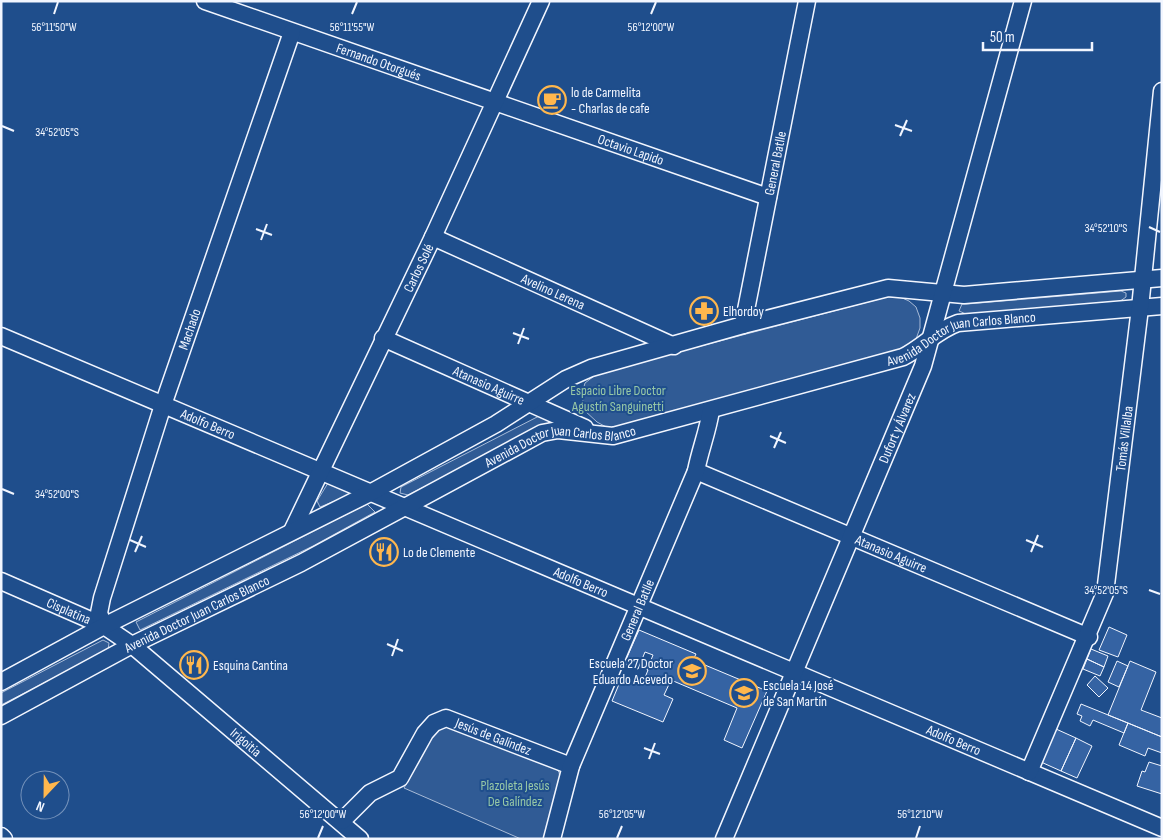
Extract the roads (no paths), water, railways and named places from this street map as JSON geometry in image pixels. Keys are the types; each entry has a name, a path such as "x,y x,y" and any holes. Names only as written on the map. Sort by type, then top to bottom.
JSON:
{"street":[{"name":"Fernando Otorgués","path":"205,1 494,102"},
{"name":"Carlos Solé","path":"292,531 319,471 433,236 541,1"},
{"name":"General Batlle","path":"743,325 806,1"},
{"name":"Dufort y Álvarez","path":"724,839 924,366 929,340 1023,1"},
{"name":"Machado","path":"104,626 99,613 102,598 163,405 292,32"},
{"name":"Tomás Villalba","path":"1029,772 1106,593 1140,308 1162,91"},
{"name":"Octavio Lapido","path":"494,102 768,197"},
{"name":"Avelino Lerena","path":"433,236 674,346"},
{"name":"Avenida Doctor Juan Carlos Blanco","path":"1,682 104,626 370,493 496,424 566,379 591,368 743,325 888,288 964,295 1162,278"},
{"name":"Avenida Doctor Juan Carlos Blanco","path":"1,716 132,645 301,563 542,433 558,430 613,436 711,410 903,357 929,340 944,327 958,322 1162,306"},
{"name":"Adolfo Berro","path":"1,336 1162,828"},
{"name":"Atanasio Aguirre","path":"383,338 596,434"},
{"name":"General Batlle","path":"552,839 571,766 696,471 711,410"},
{"name":"Atanasio Aguirre","path":"696,471 1088,637"},
{"name":"Cisplatina","path":"1,581 104,626 132,645"},
{"name":"Irigoitia","path":"132,645 360,839"},
{"name":"Jesús de Galíndez","path":"342,822 370,793 400,778 425,733 434,722 446,718 571,766"},
{"path":"1,836 4,839"}],"place":[{"name":"lo de Carmelita - Charlas de cafe","path":"552,100"},
{"name":"Elhordoy","path":"704,311"},
{"name":"Lo de Clemente","path":"384,552"},
{"name":"Esquina Cantina","path":"194,665"},
{"name":"Escuela 27 Doctor Eduardo Acevedo","path":"692,671"},
{"name":"Escuela 14 José de San Martín","path":"744,693"}],"park label":[{"name":"Espacio Libre Doctor Agustín Sanguinetti","path":"618,398"},
{"name":"Plazoleta Jesús De Galíndez","path":"515,794"}]}
